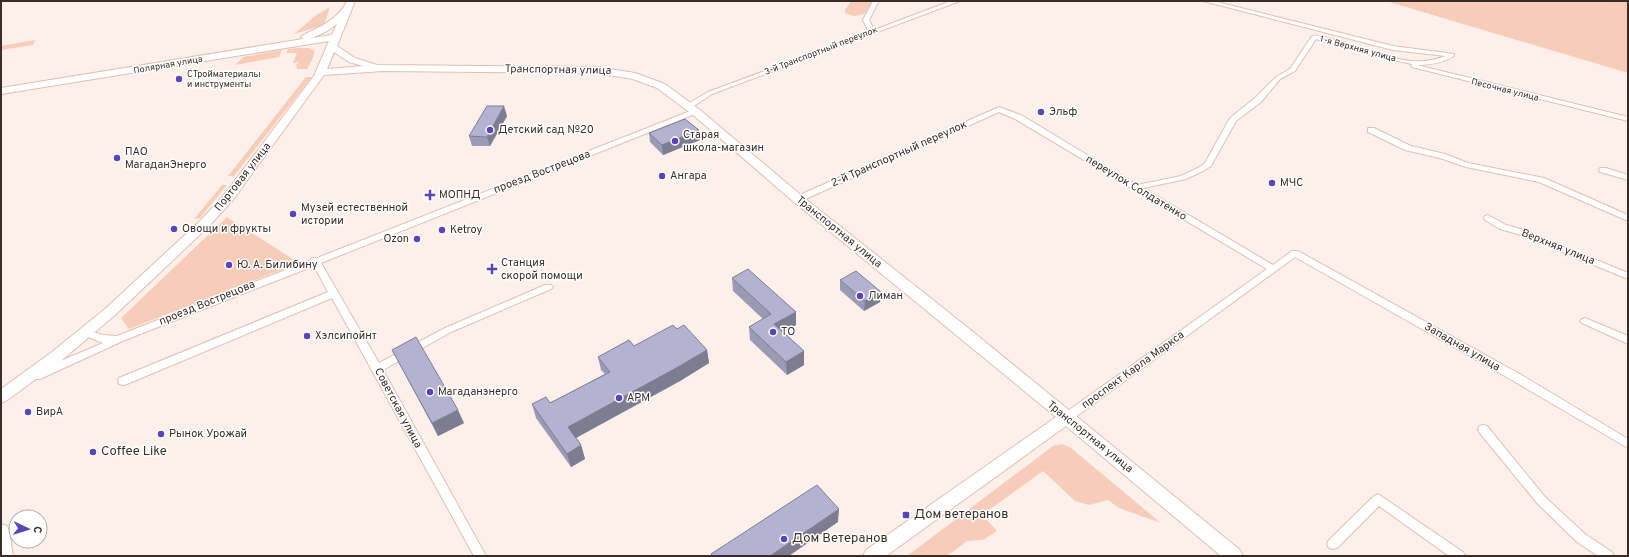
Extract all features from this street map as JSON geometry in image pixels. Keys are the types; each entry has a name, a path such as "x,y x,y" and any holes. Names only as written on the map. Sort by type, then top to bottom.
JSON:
{"main road":[{"name":"Портовая улица","path":"1,397 86,333 204,224 237,186 322,72 351,1"},
{"path":"284,44 324,29 345,14"},
{"path":"284,44 333,42"},
{"name":"Полярная улица","path":"1,91 138,70 284,44 333,42"},
{"name":"Транспортная улица","path":"333,42 352,60 383,68"},
{"path":"303,44 320,48 326,61"},
{"name":"Транспортная улица","path":"322,72 383,68 583,69 616,71 653,82 692,109 798,199 962,331 1234,556"},
{"path":"304,98 332,76 359,70"},
{"name":"проспект Карла Маркса","path":"872,556 1066,418"},
{"path":"1,531 4,556"}],"street":[{"path":"872,32 866,20 876,1"},
{"name":"3-й Транспортный переулок","path":"692,109 710,93 956,1"},
{"name":"1-я Верхняя улица","path":"1137,187 1190,176 1208,164 1233,120 1258,100 1278,78 1293,70 1314,37 1402,60 1427,63 1444,59 1452,55 1393,48 1206,1"},
{"name":"Песочная улица","path":"1383,55 1394,60 1441,74 1628,119"},
{"name":"проезд Вострецова","path":"20,384 122,338 692,109"},
{"name":"переулок Солдатенко","path":"999,109 1018,117 1273,269"},
{"name":"2-й Транспортный переулок","path":"798,199 999,109"},
{"path":"1371,130 1408,148 1442,156 1466,165 1541,180 1628,218"},
{"path":"1603,170 1628,178"},
{"name":"Верхняя улица","path":"1488,218 1503,227 1521,232 1628,276"},
{"name":"проспект Карла Маркса","path":"1066,418 1295,253"},
{"name":"Западная улица","path":"1295,253 1514,376 1628,444"},
{"name":"Советская улица","path":"315,260 480,556"},
{"path":"377,369 448,330 548,287"},
{"path":"123,381 334,293"},
{"path":"1586,321 1628,340"},
{"name":"проезд Вострецова","path":"86,333 92,337 102,339 122,338"},
{"path":"1483,429 1541,500 1581,538 1608,556"},
{"path":"1333,544 1378,499 1459,556"}],"shaded area":[{"path":"851,1 873,1 864,14 854,16 845,13 845,10"},
{"path":"1386,1 1628,1 1628,73"},
{"path":"330,7 324,25 294,34 315,16"},
{"path":"35,40 33,45 1,50 1,46"},
{"path":"309,48 315,51 307,69 297,69 296,65 299,62 293,63 297,53 286,53 288,49"},
{"path":"282,50 279,57 235,65 243,57"},
{"path":"306,77 312,77 234,176 228,176"},
{"path":"222,185 227,185 200,218 194,219"},
{"path":"227,217 299,263 129,329 121,318"},
{"path":"1062,444 1071,448 1161,523 1119,508 1108,500 1089,505 1075,501 1043,471 982,515 997,531 983,540 967,541 947,556 907,556 1053,446"}],"building":[{"path":"487,106 504,106 487,137 469,136"},
{"path":"685,119 699,130 662,145 649,133"},
{"path":"748,269 796,312 774,324 804,351 786,362 749,327 771,314 732,278"},
{"path":"856,271 881,292 865,301 840,280"},
{"name":"АРМ","path":"673,325 677,329 684,325 707,350 568,427 581,445 567,454 532,404 546,397 550,403 610,372 598,357 629,340 634,346"},
{"name":"Магаданэнерго","path":"416,337 458,410 432,423 392,350"},
{"path":"817,485 839,509 770,556 713,556 711,554"}],"place":[{"name":"СТройматериалы и инструменты","path":"179,79"},
{"name":"Эльф","path":"1041,112"},
{"name":"Детский сад №20","path":"490,130"},
{"name":"Старая школа-магазин","path":"675,141"},
{"name":"ПАО МагаданЭнерго","path":"117,158"},
{"name":"Ангара","path":"662,176"},
{"name":"МЧС","path":"1272,183"},
{"name":"МОПНД","path":"430,195"},
{"name":"Музей естественной истории","path":"293,214"},
{"name":"Овощи и фрукты","path":"174,229"},
{"name":"Ketroy","path":"442,230"},
{"name":"Ozon","path":"417,239"},
{"name":"Ю. А. Билибину","path":"229,265"},
{"name":"Станция скорой помощи","path":"492,269"},
{"name":"Лиман","path":"860,296"},
{"name":"ТО","path":"773,332"},
{"name":"Хэлсипойнт","path":"307,336"},
{"name":"Магаданэнерго","path":"430,392"},
{"name":"АРМ","path":"619,398"},
{"name":"ВирА","path":"28,412"},
{"name":"Рынок Урожай","path":"161,434"},
{"name":"Coffee Like","path":"93,452"},
{"name":"Дом ветеранов","path":"906,515"},
{"name":"Дом Ветеранов","path":"784,539"}]}
